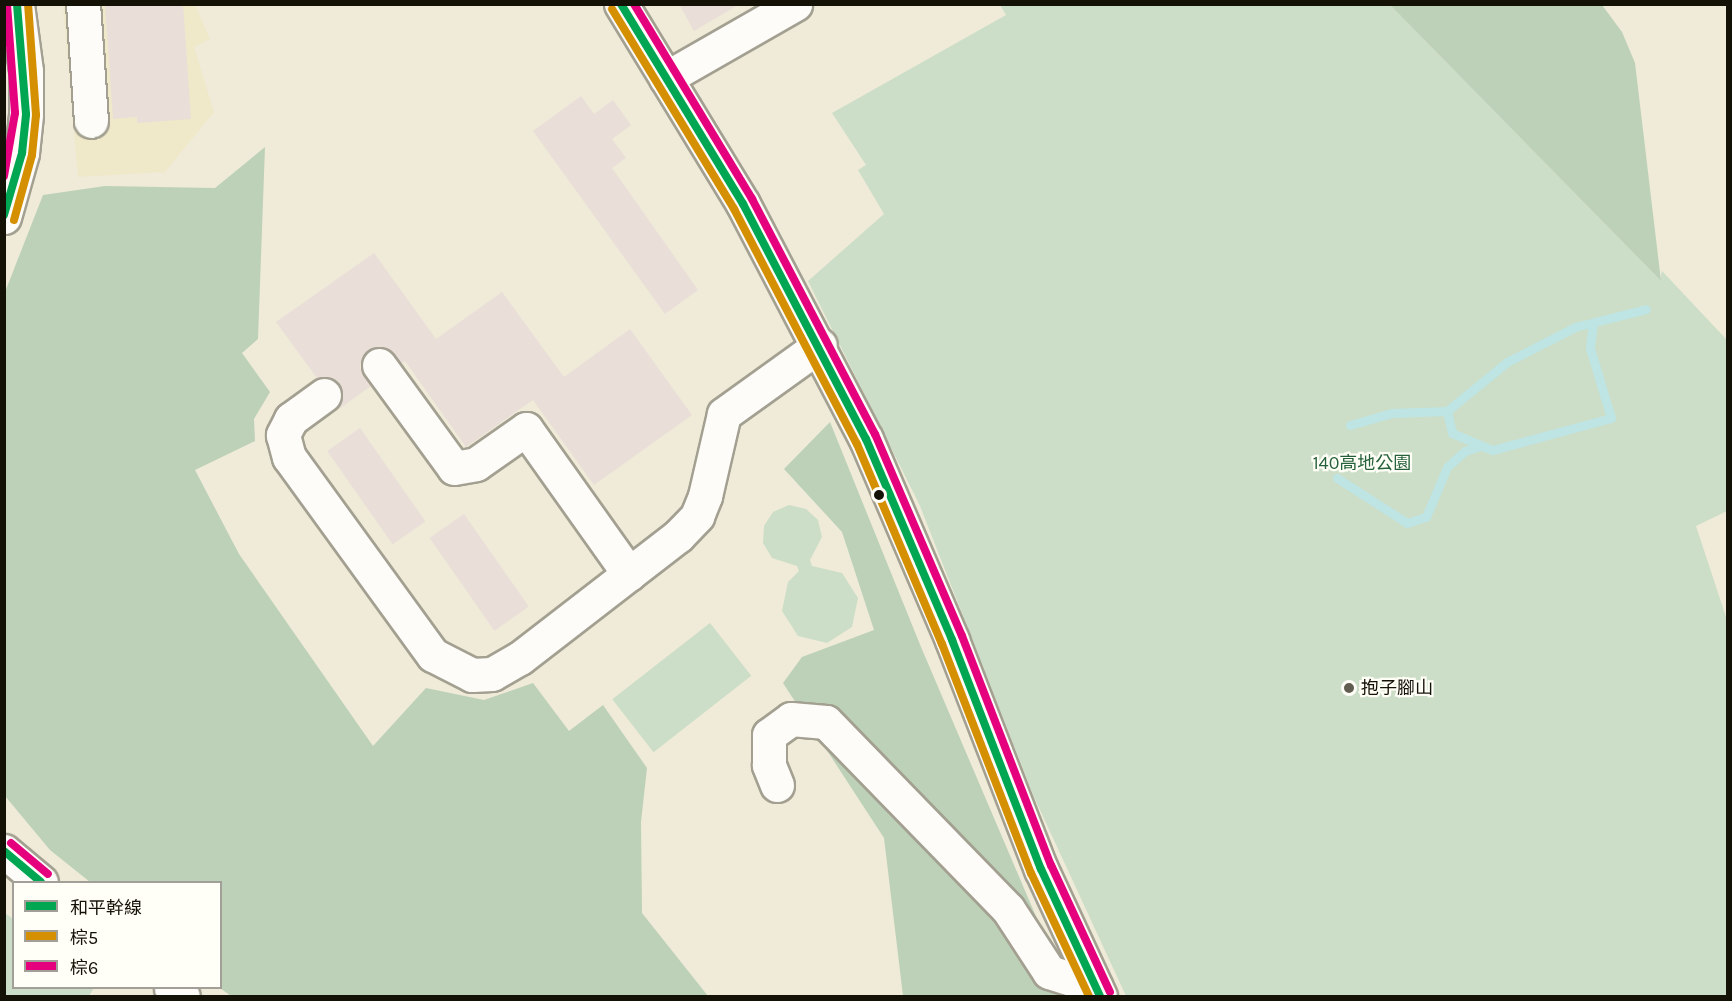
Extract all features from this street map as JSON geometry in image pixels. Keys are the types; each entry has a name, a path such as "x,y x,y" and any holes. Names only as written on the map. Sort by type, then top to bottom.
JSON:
{"street":[{"path":"4,217 22,153 26,114 26,71 17,4"},
{"path":"82,4 91,121"},
{"path":"621,4 743,204 820,345 906,529 1037,860 1098,992"},
{"path":"666,78 795,4"},
{"path":"324,395 291,419 283,435 289,457 412,632 453,669 472,675 510,666 629,574 697,516 724,414 820,345"},
{"path":"379,365 454,468 476,464 526,429 629,574"},
{"path":"777,785 770,765 769,735 791,719 826,722 1008,909 1049,972 1098,992"},
{"path":"6,855 40,881"}],"shaded area":[{"path":"63,5 195,5 210,39 194,47 214,112 165,172 78,177"}],"green space":[{"name":"140高地公園","path":"1000,5 1390,5 1660,280 1662,271 1727,340 1727,511 1696,526 1727,620 1727,996 1126,996 1034,797 920,506 808,281 884,214 858,170 866,165 832,113 1006,15"},
{"path":"1390,5 1602,5 1622,32 1635,63 1661,281"},
{"path":"265,147 258,339 242,353 270,392 254,419 255,441 195,470 239,554 373,746 426,688 484,700 533,683 569,731 603,705 647,768 641,822 642,913 708,996 231,996 221,989 222,881 89,881 50,850 5,796 5,292 43,195 105,186 215,188"},
{"path":"830,422 921,647 1070,996 903,996 884,838 783,683 802,657 874,630 842,532 784,469"},
{"path":"789,505 806,509 818,520 822,537 810,560 812,566 842,573 858,598 852,627 827,643 798,636 782,611 788,582 799,571 797,566 772,558 763,543 764,526 773,512"},
{"path":"710,623 751,676 654,752 612,699"},
{"path":"5,913 12,918 12,989 93,989 89,996 5,996"}],"building":[{"path":"105,4 183,4 191,119 137,123 137,117 113,119"},
{"path":"679,4 740,4 694,31"},
{"path":"581,96 594,114 613,100 631,125 612,139 626,158 612,168 698,290 665,314 533,131"},
{"path":"374,253 436,339 502,292 564,377 630,329 692,415 594,485 533,400 466,447 405,361 401,364 386,348 368,350 362,357 360,368 371,386 339,409 339,384 331,378 317,378 276,322"},
{"path":"360,428 425,521 393,544 327,451"},
{"path":"464,514 529,607 494,631 430,538"}],"waterway":[{"path":"1593,323 1590,348 1611,418 1492,450 1452,433 1447,411 1507,362 1575,327 1646,309"},
{"path":"1350,425 1392,413 1447,411"},
{"path":"1337,478 1407,523 1426,517 1447,467 1465,451 1480,446"}],"transit line":[{"name":"和平幹線","path":"4,215 22,153 26,114 17,4"},
{"name":"棕5","path":"14,220 32,155 36,115 28,4"},
{"name":"和平幹線","path":"621,4 743,204 866,439 952,640 1041,869 1100,996"},
{"name":"棕6","path":"634,4 752,199 875,434 962,636 1051,865 1110,992"},
{"name":"棕6","path":"4,176 15,113 7,5"},
{"name":"棕5","path":"612,9 734,209 857,444 942,644 1031,873 1089,996"},
{"name":"棕6","path":"11,843 48,874"},
{"name":"和平幹線","path":"4,851 40,881"}],"place":[{"name":"抱子腳山","path":"1349,688"}]}
